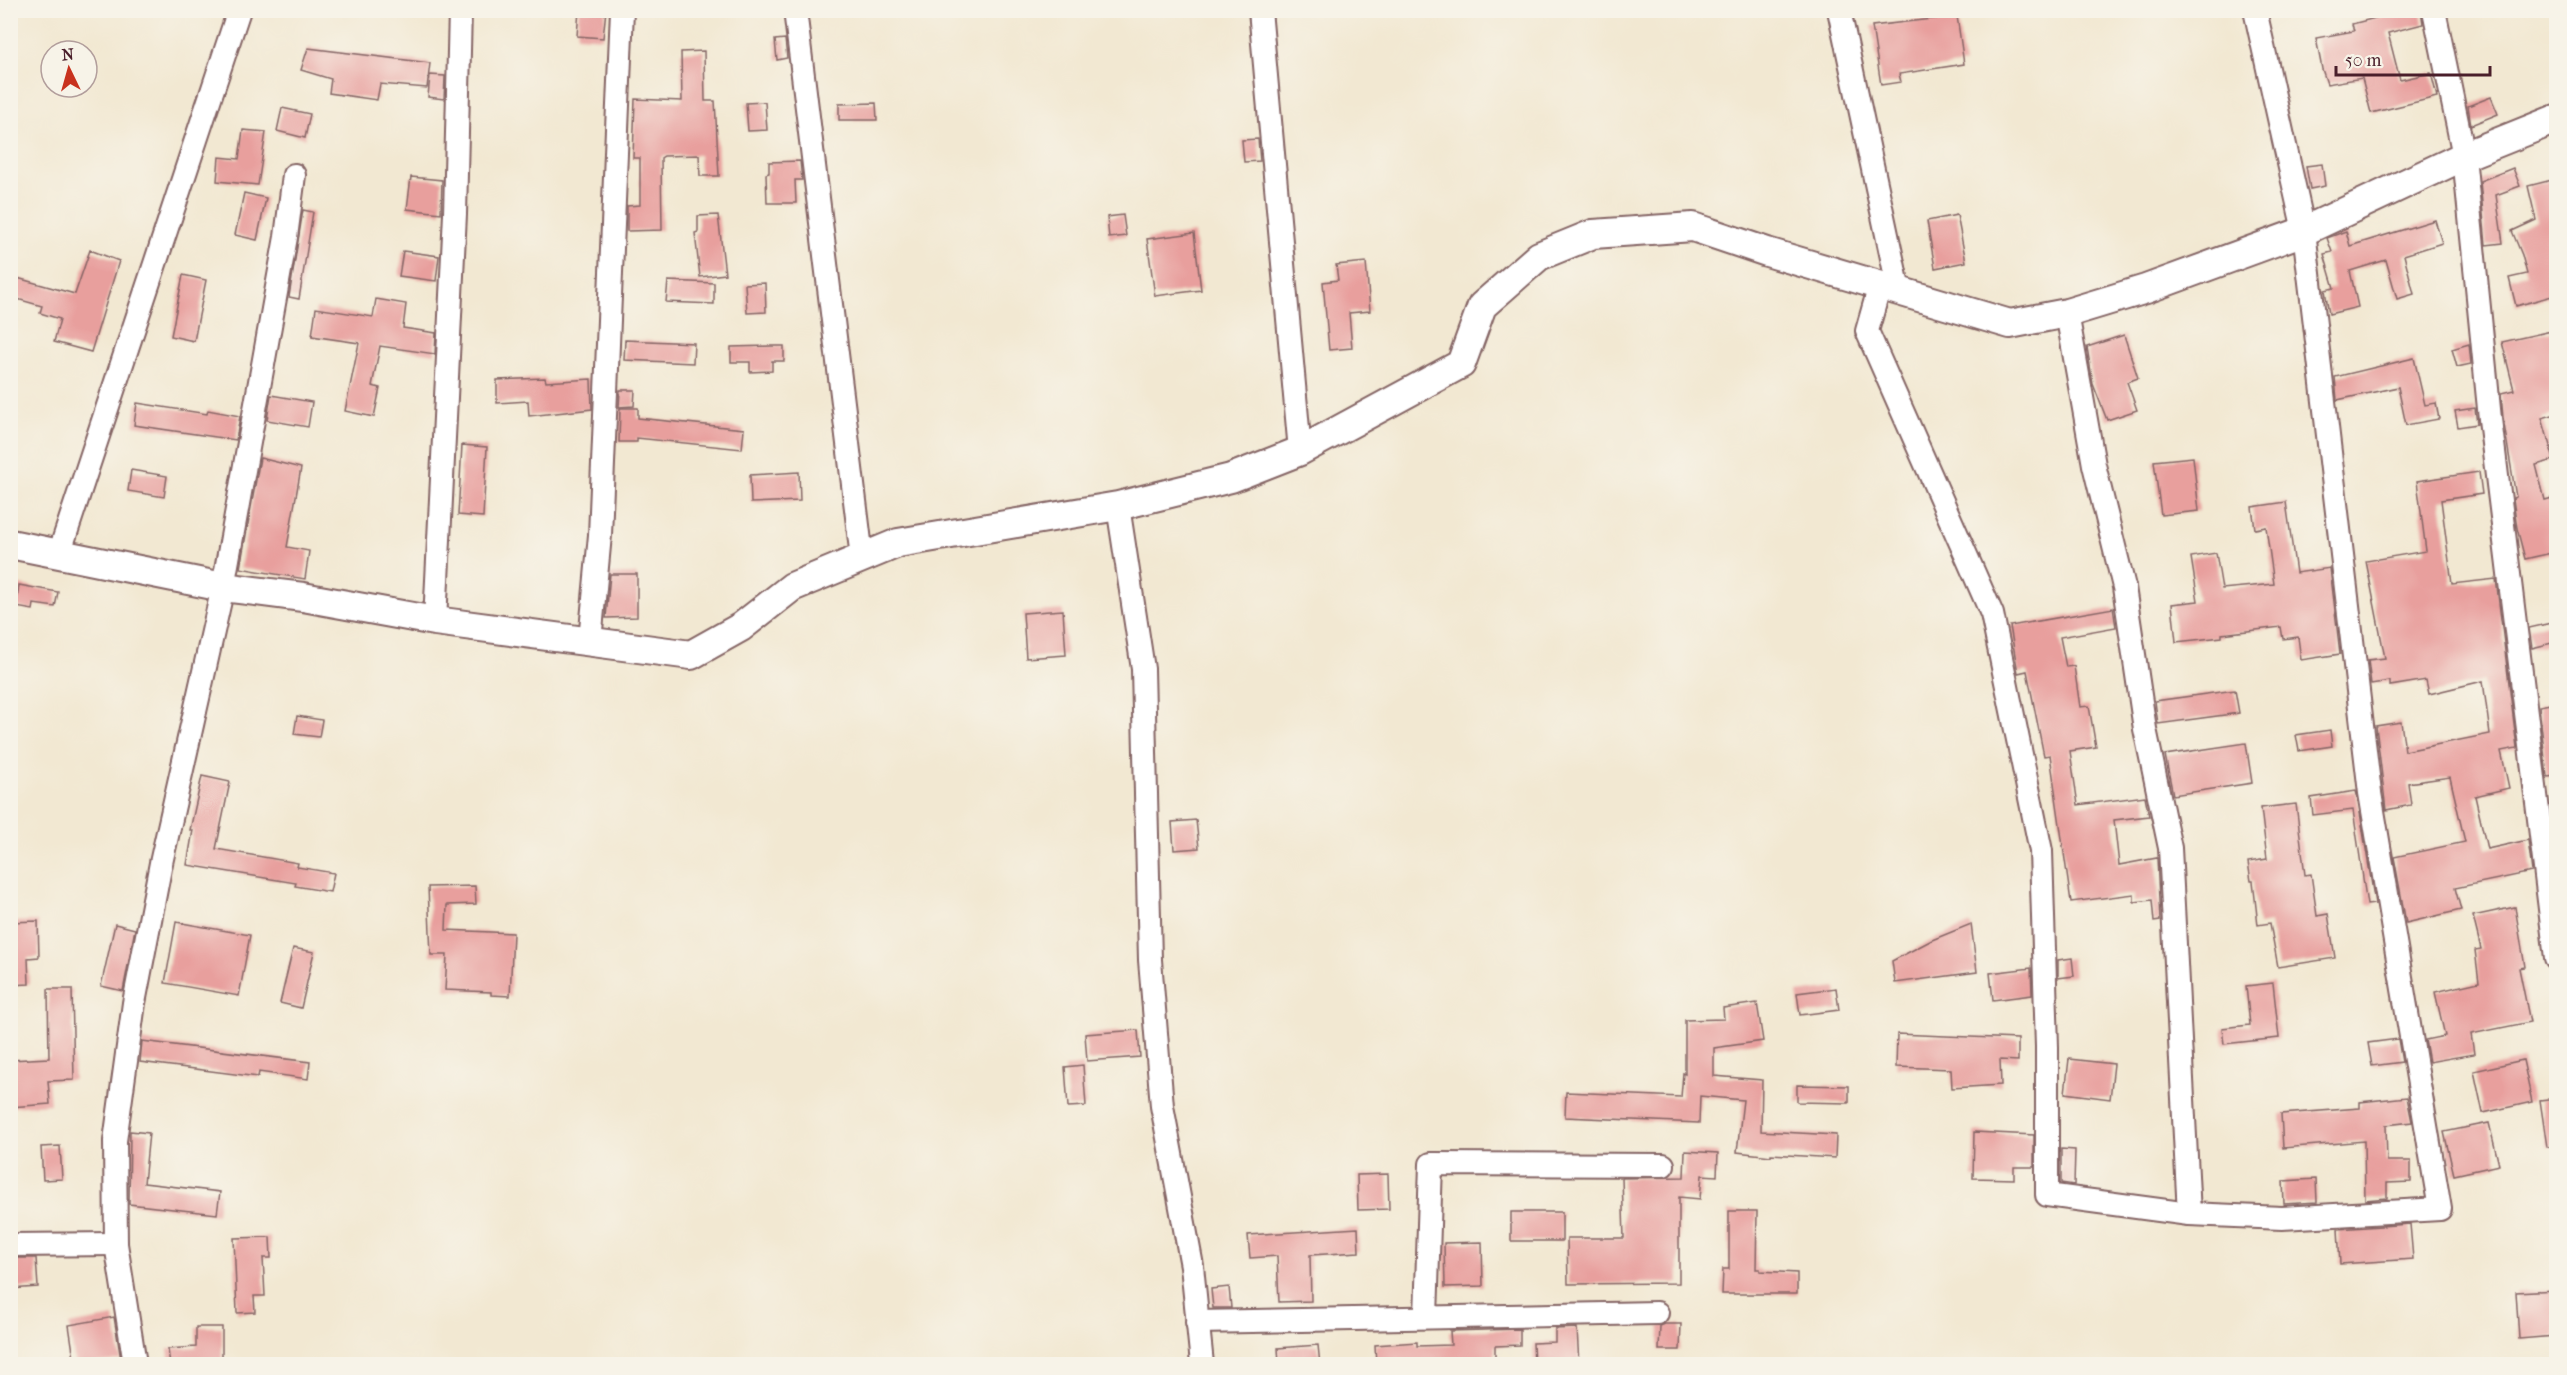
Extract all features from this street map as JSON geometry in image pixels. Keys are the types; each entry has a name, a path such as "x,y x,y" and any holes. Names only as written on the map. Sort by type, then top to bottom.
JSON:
{"street":[{"path":"59,554 239,10"},
{"path":"435,621 454,225 460,10"},
{"path":"590,642 600,535 622,10"},
{"path":"795,10 862,558"},
{"path":"1260,10 1300,451"},
{"path":"1839,10 1890,288 1867,331 1992,614 2041,851 2047,1047 2047,1195 2189,1214 2282,1218 2439,1209 2370,793 2304,231 2255,10"},
{"path":"2434,10 2464,156 2490,419 2556,958"},
{"path":"10,544 223,587 303,597 435,621 691,655 741,627 792,587 897,543 1118,506 1231,478 1300,451 1461,364 1482,306 1539,256 1593,234 1693,227 2010,324 2067,313 2146,289 2304,231 2464,156 2556,119"},
{"path":"135,1365 116,1244 115,1141 134,1002 161,863 223,587 286,237 294,175"},
{"path":"2067,313 2094,465 2124,586 2145,729 2170,848 2189,1214"},
{"path":"1118,506 1143,669 1150,960 1162,1106 1192,1266 1202,1365"},
{"path":"1426,1317 1431,1164 1663,1165"},
{"path":"10,1245 116,1244"},
{"path":"1197,1322 1657,1313"}],"building":[{"path":"579,10 606,10 603,38 577,36"},
{"path":"2406,10 2421,10 2423,24 2388,33 2400,80 2431,73 2437,97 2371,113 2362,78 2327,84 2316,38 2354,31 2352,24"},
{"path":"1957,16 1964,64 1899,74 1901,82 1881,85 1872,26"},
{"path":"785,39 787,58 777,60 775,40"},
{"path":"308,48 430,63 427,88 380,84 377,100 329,93 331,79 301,70"},
{"path":"704,51 705,101 715,101 719,176 700,176 699,155 664,156 661,158 662,230 627,231 627,206 640,205 640,158 633,158 635,99 682,101 681,52"},
{"path":"430,75 445,76 444,99 428,97"},
{"path":"2491,97 2498,114 2471,125 2468,106"},
{"path":"765,102 767,130 748,131 746,103"},
{"path":"876,103 877,120 839,120 839,104"},
{"path":"282,108 310,114 305,138 277,131"},
{"path":"243,130 266,132 258,185 217,181 219,157 239,159"},
{"path":"1258,139 1260,161 1244,162 1242,140"},
{"path":"800,161 802,180 795,180 796,203 767,203 766,174 769,173 769,162"},
{"path":"2322,164 2325,186 2310,189 2306,166"},
{"path":"2513,168 2520,186 2496,195 2503,243 2486,245 2480,181"},
{"path":"411,177 442,180 441,213 407,209"},
{"path":"2556,179 2556,295 2516,306 2509,278 2527,274 2512,231 2536,220 2528,186"},
{"path":"244,193 266,198 257,240 235,235"},
{"path":"303,210 313,212 299,299 289,297"},
{"path":"718,215 725,274 700,277 695,233 698,232 698,216"},
{"path":"1123,215 1126,236 1109,238 1107,217"},
{"path":"1957,215 1966,262 1935,268 1927,221"},
{"path":"2435,220 2442,243 2404,255 2414,294 2397,299 2386,260 2350,271 2358,307 2329,314 2325,290 2334,288 2324,254 2332,252 2327,238 2346,231 2350,246"},
{"path":"1194,233 1201,290 1155,296 1147,239"},
{"path":"90,250 119,261 91,352 54,342 60,319 40,313 42,306 10,297 10,276 75,294"},
{"path":"403,251 439,256 436,281 399,276"},
{"path":"1366,262 1370,311 1349,313 1352,348 1329,350 1323,282 1338,280 1336,265"},
{"path":"183,275 206,280 194,341 171,336"},
{"path":"668,281 714,283 714,304 666,302"},
{"path":"765,283 766,312 747,313 745,284"},
{"path":"376,299 406,304 403,328 436,333 435,354 380,346 372,386 380,388 374,417 345,411 359,343 312,336 316,308 373,317"},
{"path":"2556,330 2556,414 2542,418 2554,460 2536,465 2545,500 2556,497 2556,552 2525,559 2517,528 2513,498 2516,497 2503,418 2501,393 2514,390 2502,342"},
{"path":"2124,335 2138,378 2127,382 2137,410 2107,420 2093,384 2087,347"},
{"path":"625,340 694,343 693,363 624,360"},
{"path":"2469,344 2471,364 2457,367 2452,349"},
{"path":"784,346 784,361 772,361 772,371 750,372 750,362 731,362 731,347"},
{"path":"2414,358 2425,405 2436,403 2439,419 2406,425 2398,387 2337,400 2335,377"},
{"path":"545,378 546,382 591,379 592,409 529,416 528,401 497,403 497,380"},
{"path":"620,390 635,390 634,406 619,407"},
{"path":"271,395 312,402 308,427 267,420"},
{"path":"137,403 207,414 208,410 240,416 236,440 134,425"},
{"path":"620,408 638,408 638,418 744,429 742,449 637,438 637,442 619,442"},
{"path":"2475,408 2477,424 2458,427 2455,411"},
{"path":"462,445 487,447 483,517 458,515"},
{"path":"2193,457 2199,511 2161,515 2154,461"},
{"path":"260,458 301,468 287,547 309,551 305,579 240,568"},
{"path":"131,470 167,476 164,497 128,491"},
{"path":"799,472 800,501 751,503 750,475"},
{"path":"2479,472 2482,494 2441,500 2452,584 2496,579 2517,748 2501,751 2509,788 2475,796 2487,849 2528,840 2532,872 2455,888 2461,910 2406,923 2394,857 2465,842 2450,777 2408,783 2411,805 2386,810 2376,726 2401,722 2405,751 2490,734 2483,681 2429,694 2426,680 2390,686 2390,681 2371,684 2368,660 2385,658 2366,561 2426,551 2417,481"},
{"path":"2286,502 2296,573 2330,568 2340,654 2301,660 2298,637 2283,639 2281,627 2176,642 2172,604 2198,601 2191,557 2216,553 2222,589 2274,584 2266,527 2255,529 2252,507"},
{"path":"610,574 637,574 637,617 606,618"},
{"path":"19,585 58,592 55,607 34,604 33,610 16,607"},
{"path":"2113,608 2116,627 2060,637 2066,667 2074,666 2080,707 2089,706 2096,747 2070,751 2078,805 2145,796 2149,816 2114,820 2119,865 2157,858 2160,921 2154,922 2152,900 2134,902 2134,894 2071,902 2050,755 2044,756 2027,671 2018,673 2010,626"},
{"path":"1063,610 1066,655 1026,658 1023,613"},
{"path":"2556,622 2556,642 2532,648 2529,628"},
{"path":"2235,690 2239,713 2158,724 2155,701"},
{"path":"2556,703 2556,776 2547,777 2539,706"},
{"path":"297,716 322,720 319,737 294,734"},
{"path":"2330,730 2332,746 2299,751 2296,735"},
{"path":"2246,743 2252,783 2173,795 2165,755"},
{"path":"202,776 230,782 216,849 298,863 297,867 334,873 330,892 295,886 296,883 187,865 193,830 190,830"},
{"path":"2356,791 2375,904 2367,905 2353,810 2313,815 2311,798"},
{"path":"2296,804 2305,875 2311,874 2317,916 2328,914 2335,958 2278,967 2270,923 2258,925 2253,881 2251,881 2248,862 2267,859 2261,808"},
{"path":"1196,820 1199,848 1174,850 1172,822"},
{"path":"475,886 476,904 447,905 446,930 513,933 510,996 491,995 491,992 445,990 447,955 431,955 428,887"},
{"path":"2515,907 2525,967 2519,968 2530,1022 2471,1034 2474,1054 2429,1062 2425,1040 2445,1036 2435,992 2479,982 2475,950 2481,949 2473,916"},
{"path":"38,921 39,957 28,958 29,984 10,985 10,922"},
{"path":"176,922 250,935 239,996 165,983"},
{"path":"115,924 135,929 123,991 101,986"},
{"path":"1971,924 1977,972 1895,983 1892,961 1932,940"},
{"path":"293,948 314,952 301,1008 280,1003"},
{"path":"2072,958 2074,976 2058,978 2058,960"},
{"path":"2031,968 2032,995 1993,1000 1990,973"},
{"path":"2273,983 2279,1038 2224,1044 2222,1028 2250,1025 2246,986"},
{"path":"1836,988 1839,1010 1800,1015 1797,993"},
{"path":"48,989 72,989 74,1080 48,1081 50,1104 10,1107 10,1060 49,1058"},
{"path":"1757,1003 1763,1041 1714,1048 1714,1076 1762,1080 1761,1131 1836,1135 1835,1158 1771,1154 1771,1156 1737,1152 1743,1100 1700,1096 1699,1123 1565,1117 1566,1092 1681,1097 1683,1073 1685,1074 1685,1020 1724,1019 1723,1008"},
{"path":"1138,1030 1140,1057 1087,1061 1085,1034"},
{"path":"1897,1034 2018,1039 2018,1061 2000,1060 2001,1085 1952,1088 1951,1069 1896,1067"},
{"path":"2398,1039 2402,1062 2372,1066 2368,1043"},
{"path":"142,1041 310,1062 308,1079 259,1072 258,1077 140,1062"},
{"path":"2069,1059 2114,1064 2110,1099 2065,1093"},
{"path":"2523,1060 2532,1102 2483,1113 2474,1071"},
{"path":"1083,1065 1086,1106 1068,1107 1065,1067"},
{"path":"1797,1085 1849,1086 1849,1103 1797,1102"},
{"path":"2407,1097 2412,1122 2386,1125 2387,1161 2411,1161 2411,1182 2387,1183 2387,1198 2365,1200 2364,1141 2283,1148 2281,1114 2360,1108 2360,1102"},
{"path":"2556,1098 2556,1146 2547,1147 2540,1100"},
{"path":"2489,1123 2499,1165 2454,1175 2444,1132"},
{"path":"130,1131 149,1133 144,1183 220,1192 217,1214 129,1204"},
{"path":"1974,1132 2034,1135 2034,1167 2014,1167 2014,1179 1973,1178"},
{"path":"60,1146 62,1179 43,1180 41,1147"},
{"path":"2061,1149 2075,1150 2074,1185 2061,1183"},
{"path":"1685,1151 1718,1153 1717,1176 1702,1175 1700,1199 1679,1197 1679,1283 1568,1284 1567,1238 1624,1238 1622,1178 1684,1177"},
{"path":"1388,1174 1389,1209 1358,1210 1357,1175"},
{"path":"2316,1179 2317,1202 2284,1204 2283,1181"},
{"path":"1729,1211 1757,1211 1756,1269 1797,1273 1797,1294 1722,1294 1723,1269 1729,1269"},
{"path":"1511,1212 1562,1212 1562,1241 1511,1241"},
{"path":"2410,1224 2413,1259 2340,1264 2338,1229"},
{"path":"1358,1228 1359,1252 1310,1255 1311,1301 1279,1302 1277,1256 1250,1258 1248,1235"},
{"path":"270,1237 271,1258 263,1258 265,1296 254,1296 255,1312 237,1313 234,1238"},
{"path":"1482,1242 1483,1286 1445,1287 1444,1243"},
{"path":"10,1258 36,1258 38,1287 10,1289"},
{"path":"1229,1287 1231,1308 1213,1308 1211,1289"},
{"path":"2556,1290 2556,1336 2519,1339 2516,1292"},
{"path":"114,1317 121,1360 75,1365 69,1325"},
{"path":"1681,1324 1680,1350 1659,1350 1660,1326"},
{"path":"196,1327 222,1327 222,1365 170,1365 168,1349 196,1347"},
{"path":"1577,1328 1579,1365 1534,1365 1533,1343 1555,1342 1555,1329"},
{"path":"1520,1329 1520,1345 1495,1346 1495,1365 1376,1365 1375,1345 1417,1342 1417,1346 1451,1345 1450,1331"},
{"path":"1318,1345 1320,1365 1279,1365 1278,1348"}]}
